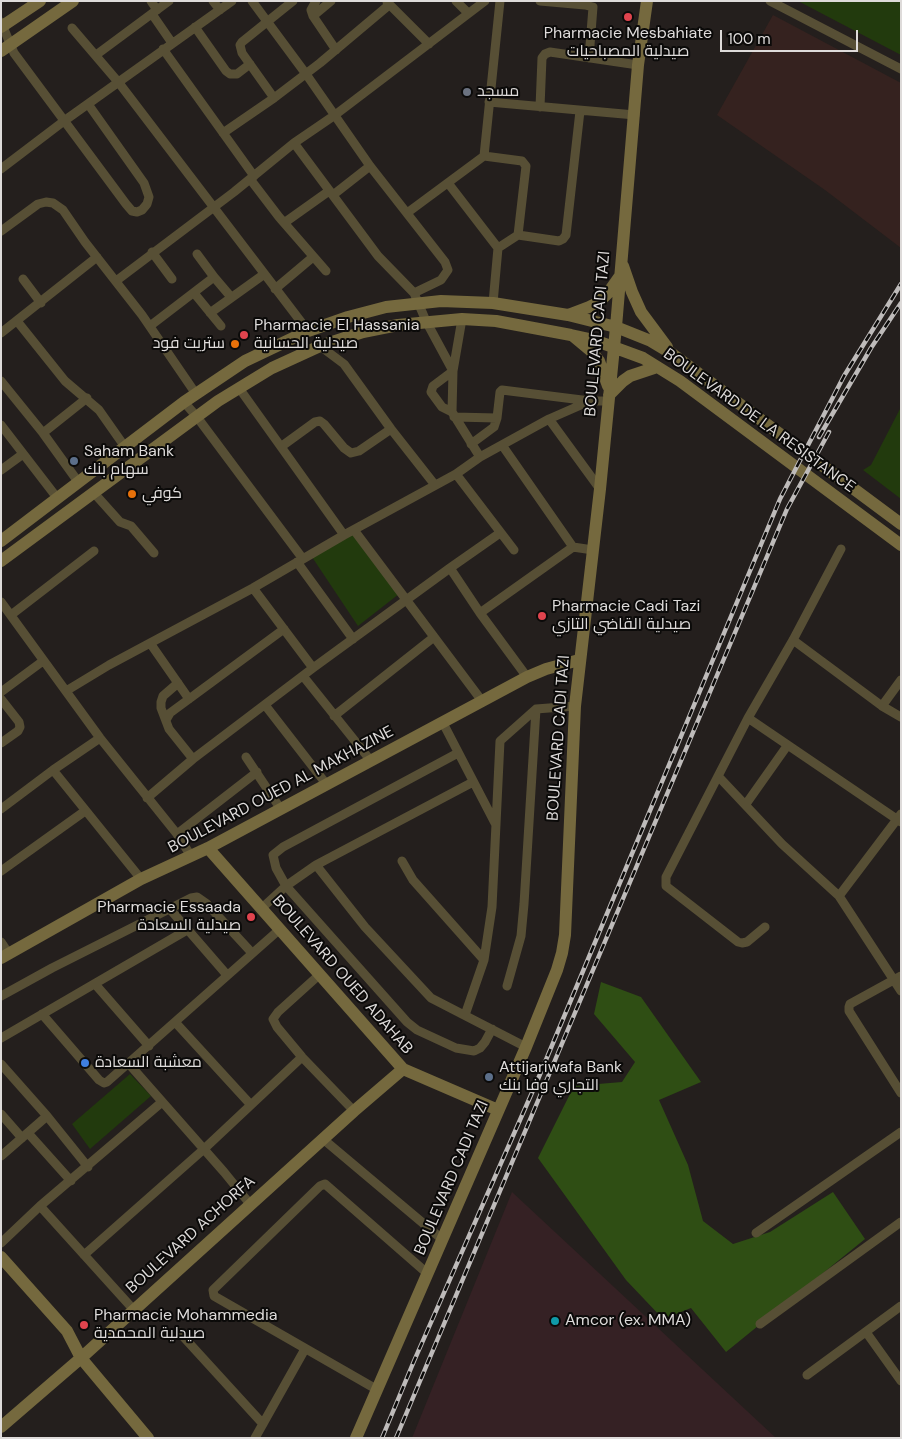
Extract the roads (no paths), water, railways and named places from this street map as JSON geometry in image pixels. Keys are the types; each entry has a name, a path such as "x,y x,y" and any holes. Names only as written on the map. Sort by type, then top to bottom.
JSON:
{"street":[{"path":"40,1 2,25 6,48 14,53 132,211 142,210 149,197 144,183 88,104"},
{"path":"6,48 73,1"},
{"path":"151,1 154,12 172,43"},
{"path":"96,55 169,1"},
{"path":"213,1 220,10"},
{"path":"1,169 163,49 232,1"},
{"path":"252,1 370,166 445,262 448,270 442,280 416,298"},
{"path":"274,98 242,53 240,46 242,42 293,1"},
{"path":"316,1 311,10 313,16 336,50"},
{"path":"313,16 331,1"},
{"path":"456,1 468,14"},
{"path":"116,281 152,252 214,208 294,143 335,115 485,1"},
{"path":"484,156 500,1"},
{"path":"540,1 585,5 592,8 589,58"},
{"name":"BOULEVARD CADI TAZI","path":"356,1438 526,1047 558,970 562,953 565,935 575,706 579,660 600,489 622,262 638,65 648,1"},
{"path":"770,1 901,70"},
{"path":"223,133 306,74 388,3 429,44"},
{"path":"195,27 230,74 237,74 250,64"},
{"path":"72,28 119,83 308,332"},
{"path":"163,49 223,133 266,201 326,271"},
{"path":"540,107 542,58 545,54 550,52 638,65"},
{"path":"489,102 634,115"},
{"path":"498,248 518,235 559,241 566,235 580,111"},
{"path":"294,143 378,256 416,298 453,371"},
{"path":"407,213 484,156 522,161 525,163 518,235"},
{"path":"284,223 370,166"},
{"path":"448,183 498,248 493,303"},
{"path":"1,231 38,204 53,203 63,210 150,326 196,394"},
{"path":"152,252 172,279"},
{"path":"197,254 231,297"},
{"path":"1,333 97,257"},
{"path":"275,290 313,257"},
{"path":"622,262 641,312 672,353"},
{"path":"210,313 263,275"},
{"path":"568,315 599,302 620,276"},
{"path":"150,326 214,277"},
{"path":"23,279 41,303"},
{"path":"194,293 220,326"},
{"name":"BOULEVARD DE LA RESISTANCE","path":"1,541 184,402 245,361 308,332 416,298 493,303 568,315 616,327 643,337 672,353 901,524"},
{"path":"453,415 453,371 462,319"},
{"name":"BOULEVARD DE LA RESISTANCE","path":"1,561 197,417 272,368 320,346 362,332 398,324 462,319 496,321 571,335 594,340 643,358 680,381 901,545"},
{"path":"17,321 65,381 99,410 125,447"},
{"path":"571,335 591,351 599,361 609,395"},
{"path":"320,346 344,364 391,429 435,485"},
{"path":"66,691 456,474 480,457 549,418 609,395 630,376 658,367"},
{"path":"453,371 433,386 431,392 442,407 453,415 480,457"},
{"path":"1,381 43,433 79,483"},
{"path":"239,388 344,535"},
{"path":"471,444 485,435 494,426 497,418 500,392 502,390 590,401"},
{"path":"43,433 87,398"},
{"path":"184,402 197,417 300,561 353,639"},
{"path":"453,415 497,418"},
{"path":"549,418 600,489"},
{"path":"282,446 314,422 320,421 351,454 359,451 391,429"},
{"path":"1,426 58,499"},
{"path":"502,445 573,547"},
{"path":"1,470 23,454"},
{"path":"456,474 514,550"},
{"path":"94,493 120,522 131,526 154,553"},
{"path":"354,530 482,701"},
{"path":"147,798 193,760 313,668 500,533"},
{"path":"480,613 573,547 593,550"},
{"path":"765,927 747,942 738,942 666,886 666,877 748,718 793,640 841,549"},
{"path":"11,615 94,550"},
{"path":"450,568 527,677"},
{"path":"254,588 313,668"},
{"path":"1,602 100,738 177,834 191,856"},
{"path":"166,720 170,713 284,630"},
{"path":"334,716 434,637"},
{"path":"793,640 882,706 901,717"},
{"path":"150,643 189,699"},
{"name":"BOULEVARD OUED AL MAKHAZINE","path":"5,956 141,879 208,848 527,677 546,669 579,660"},
{"path":"1,692 43,661"},
{"path":"303,676 371,761"},
{"path":"882,706 901,680"},
{"path":"178,683 163,696 161,708 169,729 193,760"},
{"path":"1,699 20,727 18,731 1,743"},
{"path":"265,705 327,784"},
{"path":"465,1015 484,960 492,907 500,741 536,709 575,706"},
{"path":"507,986 521,936 536,709"},
{"path":"748,718 787,746 900,818 839,896"},
{"path":"443,723 496,826"},
{"path":"1,809 100,738"},
{"path":"746,804 787,746"},
{"path":"458,753 283,847 274,855 276,868 286,886 407,1022 417,1030 456,1048 474,1051 485,1042 492,1029"},
{"path":"246,757 280,808"},
{"path":"53,770 141,879"},
{"path":"177,834 257,772"},
{"path":"718,776 782,844 839,896 897,978 901,992"},
{"path":"262,908 286,886 316,865 473,782"},
{"path":"1,871 85,811"},
{"name":"BOULEVARD OUED ADAHAB","path":"208,848 403,1069 498,1110"},
{"path":"402,861 413,880 484,960"},
{"path":"316,865 364,926 431,998 526,1047"},
{"path":"1,996 52,968 191,898 197,897 203,900 252,953"},
{"path":"170,908 228,975"},
{"path":"42,1014 102,1082 107,1082 280,928"},
{"path":"1,1038 188,930"},
{"path":"1,942 5,956"},
{"path":"319,975 278,1012 273,1019 277,1028 302,1057 354,1111"},
{"path":"897,978 850,1004 849,1010 901,1092"},
{"path":"95,984 149,1046"},
{"path":"175,1022 251,1105"},
{"path":"84,1255 302,1057"},
{"path":"1,1064 48,1116 88,1167"},
{"path":"129,1064 204,1148 250,1204"},
{"name":"BOULEVARD ACHORFA","path":"1,1427 81,1358 133,1309 403,1069"},
{"path":"1,1243 40,1206 162,1102"},
{"path":"1,1114 71,1181"},
{"path":"1,1156 48,1116"},
{"path":"756,1233 901,1132"},
{"path":"323,1139 443,1240"},
{"path":"376,1389 214,1296 212,1293 221,1282 322,1185 329,1187 428,1274"},
{"path":"40,1206 133,1309"},
{"path":"760,1324 901,1222"},
{"path":"1,1257 67,1331 81,1358 146,1437"},
{"path":"807,1375 901,1306"},
{"path":"180,1332 263,1424"},
{"path":"866,1332 901,1381"},
{"path":"255,1438 306,1349"}],"railway":[{"path":"382,1438 538,1079 780,499 844,376 901,284"},
{"path":"819,437 871,348 901,303"},
{"path":"396,1438 787,509 829,432"}],"place":[{"name":"Pharmacie Mesbahiate صيدلية المصباحيات","path":"628,17"},
{"name":"مسجد","path":"467,92"},
{"name":"Pharmacie El Hassania صيدلية الحسانية","path":"244,335"},
{"name":"ستريت فود","path":"235,344"},
{"name":"Saham Bank سهام بنك","path":"74,461"},
{"name":"كوفي","path":"132,494"},
{"name":"Pharmacie Cadi Tazi صيدلية القاضي التازي","path":"542,616"},
{"name":"Pharmacie Essaada صيدلية السعادة","path":"251,917"},
{"name":"معشبة السعادة","path":"85,1063"},
{"name":"Attijariwafa Bank التجاري وفا بنك","path":"489,1077"},
{"name":"Amcor (ex. MMA)","path":"555,1321"},
{"name":"Pharmacie Mohammedia صيدلية المحمدية","path":"84,1325"}]}
